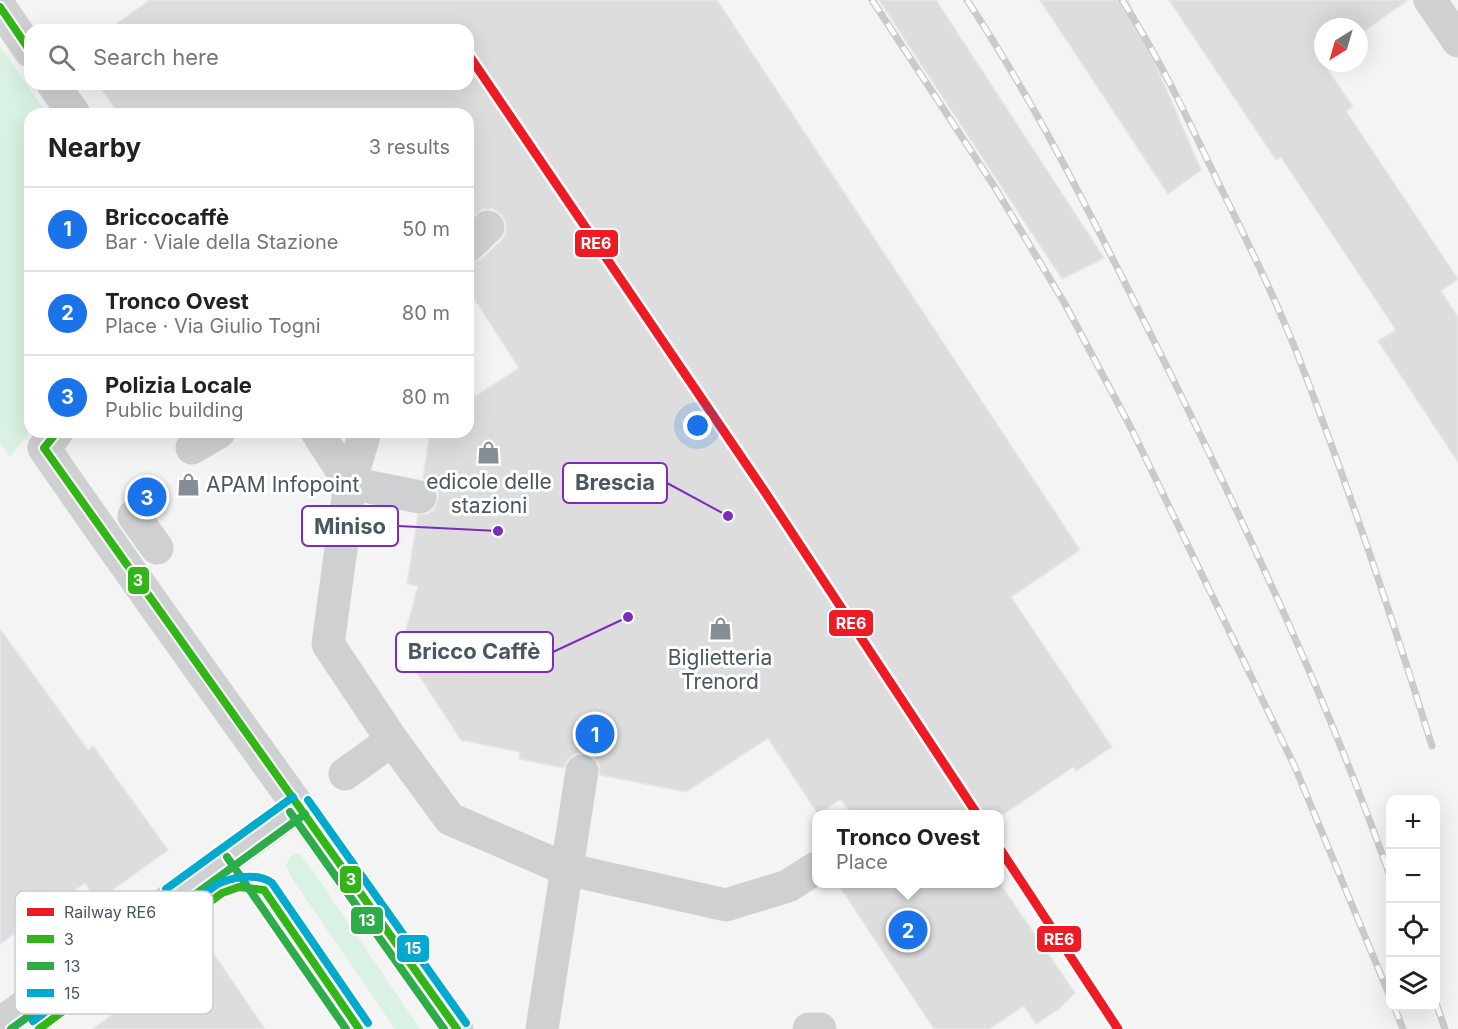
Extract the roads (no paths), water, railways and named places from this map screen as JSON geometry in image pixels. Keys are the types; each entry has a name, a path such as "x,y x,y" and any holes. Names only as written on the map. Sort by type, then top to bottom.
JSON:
{"street":[{"path":"1430,0 1458,41"},
{"path":"0,7 24,42"},
{"path":"57,90 70,108"},
{"path":"52,438 44,448 165,623 299,806 457,1029"},
{"path":"321,438 350,483 420,497"},
{"path":"363,438 350,483 328,644 392,740 450,819 566,869 726,905 788,886 812,871"},
{"path":"134,516 157,548"},
{"path":"345,774 392,740"},
{"path":"542,1029 582,771"},
{"path":"181,891 299,806"},
{"path":"0,1024 15,1013"},
{"path":"809,1029 820,1029"}],"railway":[{"path":"872,0 994,186 1065,304 1132,430 1295,767 1386,987"},
{"path":"967,0 1020,86 1070,176 1224,484 1312,678 1386,865"},
{"path":"1122,0 1161,66 1184,111 1291,338 1353,505 1432,746"},
{"path":"1396,1011 1403,1029"},
{"path":"1439,1011 1445,1029"}],"rail line":[{"name":"RE6","path":"474,63 767,495 974,810"},
{"name":"RE6","path":"1004,855 1118,1029"}],"place":[{"name":"edicole delle stazioni","path":"489,453"},
{"name":"APAM Infopoint","path":"188,484"},
{"name":"Polizia Locale","path":"147,497"},
{"name":"Brescia","path":"728,516"},
{"name":"Miniso","path":"498,531"},
{"name":"Bricco Caffè","path":"628,617"},
{"name":"Biglietteria Trenord","path":"720,629"},
{"name":"Briccocaffè","path":"595,734"},
{"name":"Tronco Ovest","path":"908,930"}]}
